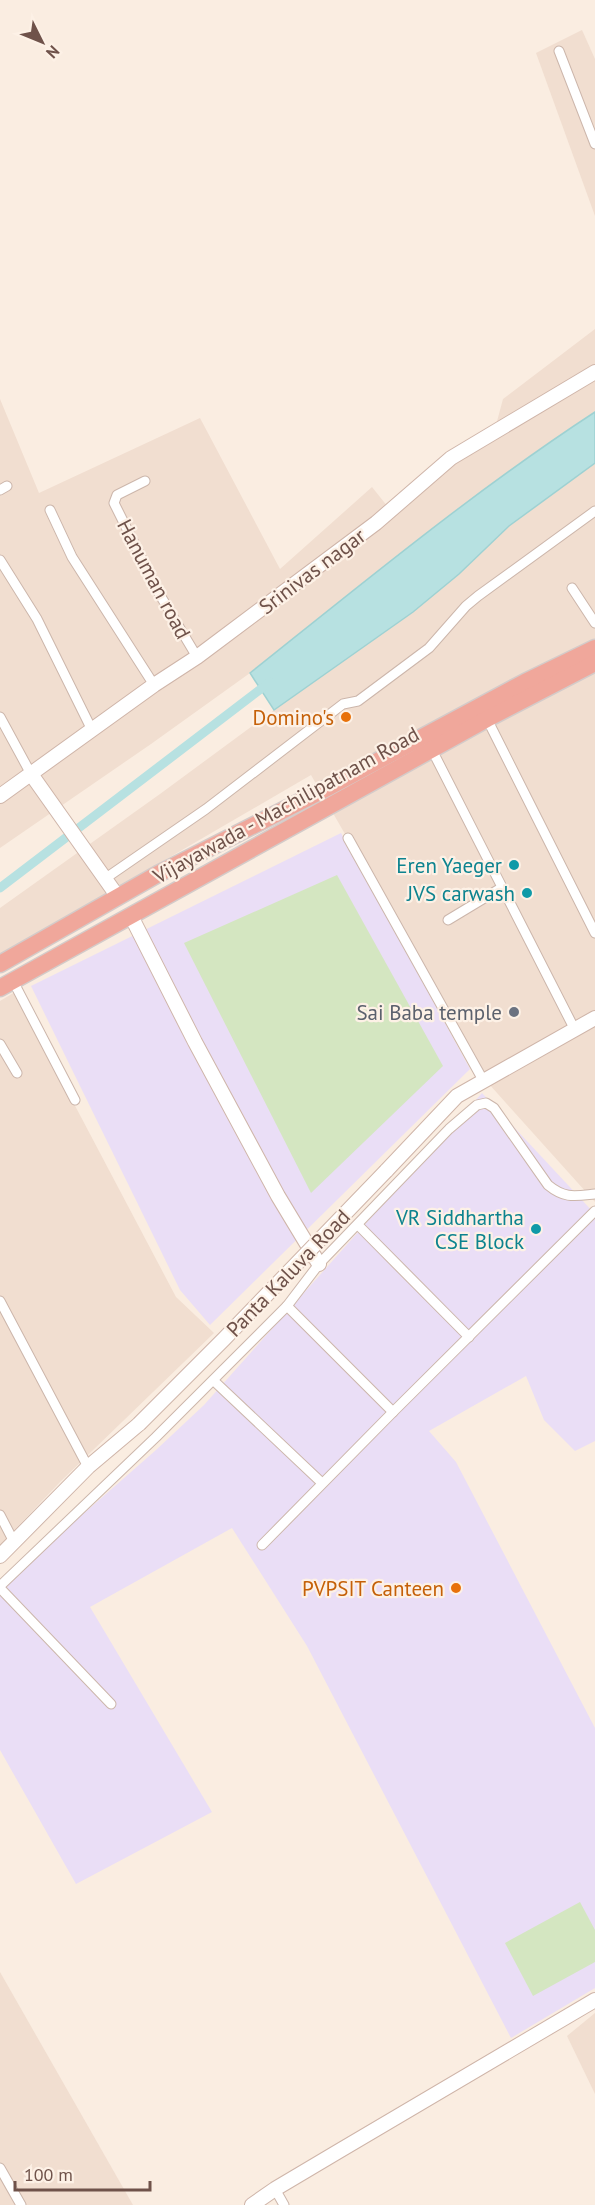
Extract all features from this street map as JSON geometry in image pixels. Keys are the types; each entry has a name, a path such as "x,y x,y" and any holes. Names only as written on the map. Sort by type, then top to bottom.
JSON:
{"highway":[{"name":"Vijayawada - Machilipatnam Road","path":"0,964 158,874 329,788 525,682 595,648"},
{"name":"Vijayawada - Machilipatnam Road","path":"7,984 487,719 594,666"}],"street":[{"path":"559,51 595,144"},
{"name":"Srinivas nagar","path":"0,796 154,685 197,657 376,523 451,458 595,372"},
{"name":"Hanuman road","path":"145,481 117,495 114,503 160,595 197,657"},
{"path":"50,510 72,557 154,685"},
{"path":"106,878 206,809 343,704 358,700 429,648 466,606 478,596 595,512"},
{"path":"0,560 37,619 92,730"},
{"path":"572,588 595,623"},
{"path":"0,717 45,796 118,897"},
{"path":"487,719 595,933"},
{"path":"432,750 575,1030"},
{"path":"348,838 483,1080"},
{"path":"448,920 501,888"},
{"path":"131,916 278,1196 319,1264"},
{"path":"7,984 75,1100"},
{"name":"Panta Kaluva Road","path":"0,1556 88,1467 139,1424 224,1339 457,1096 595,1018"},
{"path":"0,1044 17,1072"},
{"path":"111,1704 0,1587 213,1381 287,1306 319,1264 468,1111 482,1103 494,1108 548,1185 557,1193 571,1196 595,1194"},
{"path":"262,1545 595,1211"},
{"path":"358,1225 469,1336"},
{"path":"0,1301 88,1467"},
{"path":"287,1306 393,1412"},
{"path":"213,1381 322,1483"},
{"path":"0,1515 14,1542"},
{"path":"252,2205 275,2189 595,2000"},
{"path":"0,2168 21,2205"},
{"path":"275,2189 284,2205"}],"shaded area":[{"path":"582,30 595,59 595,216 536,53"},
{"path":"595,329 595,412 464,504 250,673 0,848 0,399 39,493 200,418 280,569 372,487 388,507 496,425 503,399"},
{"path":"595,463 595,1202 489,1084 311,775 0,956 0,908 413,612 459,574 509,526"},
{"path":"341,833 470,1069 210,1325 180,1290 31,986"},
{"path":"15,992 176,1297 214,1333 61,1481 0,1545 0,1001"},
{"path":"482,1093 595,1214 595,1441 575,1451 544,1420 526,1376 429,1431 456,1462 595,1728 595,1988 511,2038 307,1646 232,1528 90,1607 212,1812 76,1884 0,1750 0,1587 204,1405"},
{"path":"0,1972 133,2205 0,2205"},
{"path":"595,2013 595,2094 567,2036"}],"green space":[{"path":"337,875 443,1066 311,1193 184,943"},
{"path":"580,1902 595,1930 595,1962 533,1996 505,1943"}],"water":[{"path":"595,412 595,463 509,526 459,574 413,612 274,710 250,673 462,506"}],"waterway":[{"path":"0,888 270,682"}],"place":[{"name":"Domino's","path":"346,717"},
{"name":"Eren Yaeger","path":"514,865"},
{"name":"JVS carwash","path":"527,893"},
{"name":"Sai Baba temple","path":"514,1012"},
{"name":"VR Siddhartha CSE Block","path":"536,1229"},
{"name":"PVPSIT Canteen","path":"456,1588"}]}
